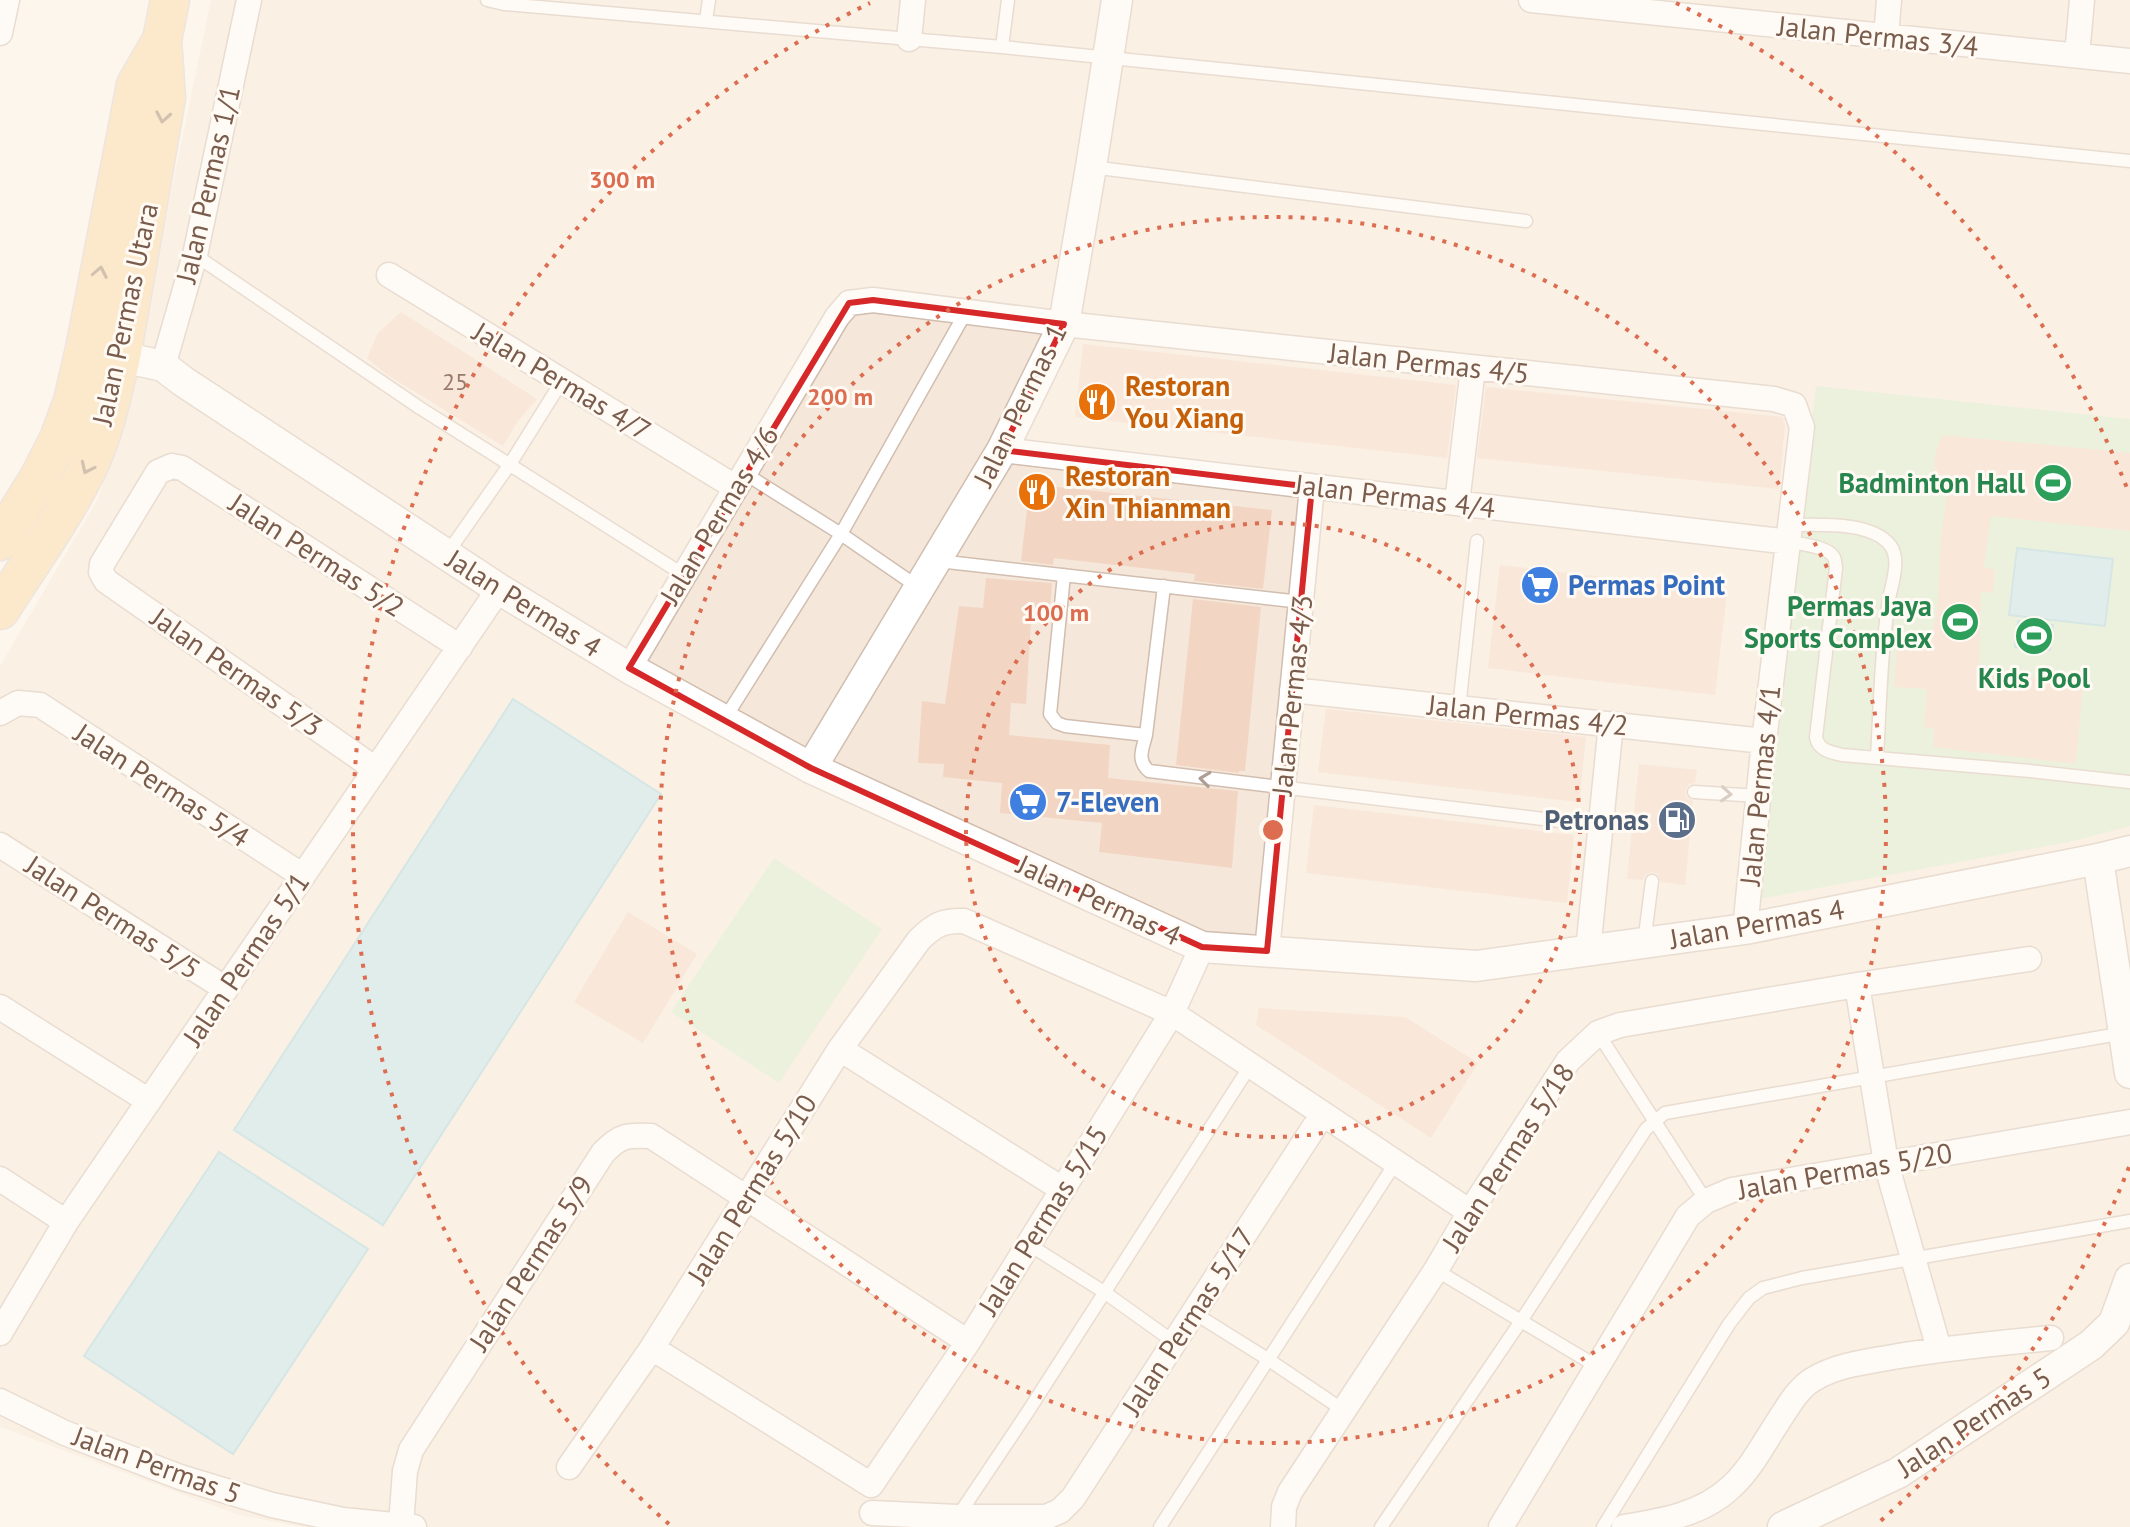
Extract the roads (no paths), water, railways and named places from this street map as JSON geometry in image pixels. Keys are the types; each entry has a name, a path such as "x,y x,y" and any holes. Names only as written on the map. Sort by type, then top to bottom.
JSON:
{"main road":[{"name":"Jalan Permas Utara","path":"0,541 39,478 59,439 73,401 103,353 166,98 162,40 170,0"},
{"name":"Jalan Permas Utara","path":"0,610 88,467 112,394 103,353"}],"street":[{"path":"0,33 7,0"},
{"name":"Jalan Permas 1/1","path":"174,374 195,255 249,0"},
{"path":"909,39 913,0"},
{"name":"Jalan Permas 1","path":"811,768 1002,450 1064,324 1117,0"},
{"name":"Jalan Permas 3/4","path":"1531,0 1588,3 2130,61"},
{"path":"1886,37 1889,0"},
{"path":"2077,55 2082,0"},
{"name":"Jalan Permas 4/7","path":"389,275 562,381 740,480"},
{"name":"Jalan Permas 4/6","path":"629,668 837,317 849,303 873,300 1064,324"},
{"name":"Jalan Permas 4/5","path":"1064,324 1774,399 1794,405"},
{"name":"Jalan Permas 4","path":"103,353 174,374 499,589 629,668 811,768 1202,947 1476,966 1745,929 2130,851"},
{"path":"1457,503 1473,368"},
{"path":"112,394 124,385 174,374"},
{"name":"Jalan Permas 4/1","path":"1745,929 1802,427 1794,405"},
{"name":"Jalan Permas 4/4","path":"1002,450 1457,503 1790,534"},
{"name":"Jalan Permas 5/3","path":"172,466 158,472 102,564 101,572 106,581 375,771"},
{"name":"Jalan Permas 5/2","path":"172,466 182,468 460,647"},
{"name":"Jalan Permas 4/3","path":"1267,951 1312,487"},
{"name":"Jalan Permas 5/1","path":"0,1333 66,1222 499,589"},
{"name":"Jalan Permas 4/2","path":"1292,690 1764,741"},
{"name":"Jalan Permas 5/4","path":"9,708 40,705 303,876"},
{"path":"1588,950 1611,724"},
{"name":"Jalan Permas 5/5","path":"0,845 226,989"},
{"path":"2098,859 2130,1073"},
{"name":"Jalan Permas 5/10","path":"569,1467 652,1348 840,1049 919,940 932,927 945,920 964,921 1172,1013"},
{"name":"Jalan Permas 5/15","path":"871,1485 968,1342 1172,1013 1202,947"},
{"name":"Jalan Permas 5/18","path":"1283,1527 1284,1507 1290,1492 1568,1061 1598,1033 1620,1025 2029,959"},
{"path":"1857,985 1886,1163 1939,1349"},
{"path":"0,1007 149,1101"},
{"path":"1172,1013 1470,1212"},
{"path":"840,1049 1062,1189"},
{"name":"Jalan Permas 5/17","path":"957,1517 1046,1517 1060,1511 1073,1498 1322,1115"},
{"name":"Jalan Permas 5/20","path":"1501,1527 1688,1216 1706,1201 1732,1190 2130,1122"},
{"name":"Jalan Permas 5/9","path":"408,1526 405,1471 411,1450 603,1153 616,1140 630,1135 651,1136 747,1198"},
{"path":"0,1179 66,1222"},
{"path":"747,1198 968,1342"},
{"name":"Jalan Permas 5","path":"1783,1527 1898,1473 2091,1345 2122,1329 2130,1279"},
{"path":"1624,1527 1695,1511 1731,1488 1753,1461 1794,1397 1808,1382 1828,1372 1849,1365 1939,1349 2051,1338"},
{"path":"652,1348 871,1485 869,1520 957,1517"},
{"name":"Jalan Permas 5","path":"0,1401 65,1433 180,1477 272,1505 343,1520 408,1526"}],"lane":[{"path":"487,0 504,4 1002,47 2130,161"},
{"path":"706,20 709,0"},
{"path":"1002,47 1008,0"},
{"path":"1091,167 1526,221"},
{"path":"195,255 420,408 684,575"},
{"path":"724,720 841,534 967,310"},
{"path":"446,555 510,464 562,381"},
{"path":"740,480 841,534 921,588"},
{"path":"1790,534 1854,528 1878,536 1893,550 1895,562 1888,608 1877,757"},
{"path":"1790,534 1825,551 1835,560 1816,742 1822,748 1833,753 2129,782"},
{"path":"1459,708 1477,541"},
{"path":"937,561 1301,602"},
{"path":"1064,575 1050,714 1052,719 1065,726 1146,735"},
{"path":"1118,596 1120,582"},
{"path":"1164,586 1141,757 1141,762 1149,771 1601,826"},
{"path":"1694,792 1759,796"},
{"path":"1644,943 1652,881"},
{"path":"1598,1033 1706,1201"},
{"path":"1381,1527 1646,1129 1665,1113 2125,1033"},
{"path":"957,1517 1250,1066"},
{"path":"1160,1527 1396,1162"},
{"path":"1603,1527 1729,1324 1749,1298 1763,1288 1911,1257 2130,1221"},
{"path":"1028,1244 1104,1292 1174,1342"},
{"path":"1436,1270 1598,1367"},
{"path":"1194,1313 1343,1410"}],"water":[{"path":"2017,548 2113,559 2105,626 2009,615"},
{"name":"Kids Pool","path":"2018,621 2053,625 2050,650 2015,647"},
{"path":"513,699 661,794 383,1225 234,1130"},
{"path":"219,1152 368,1249 233,1454 84,1356"}],"place":[{"name":"Restoran You Xiang","path":"1097,402"},
{"name":"Badminton Hall","path":"2053,483"},
{"name":"Restoran Xin Thianman","path":"1037,492"},
{"name":"Permas Point","path":"1540,585"},
{"name":"Permas Jaya Sports Complex","path":"1960,622"},
{"name":"Kids Pool","path":"2034,636"},
{"name":"7-Eleven","path":"1028,802"},
{"name":"Petronas","path":"1677,820"}]}
